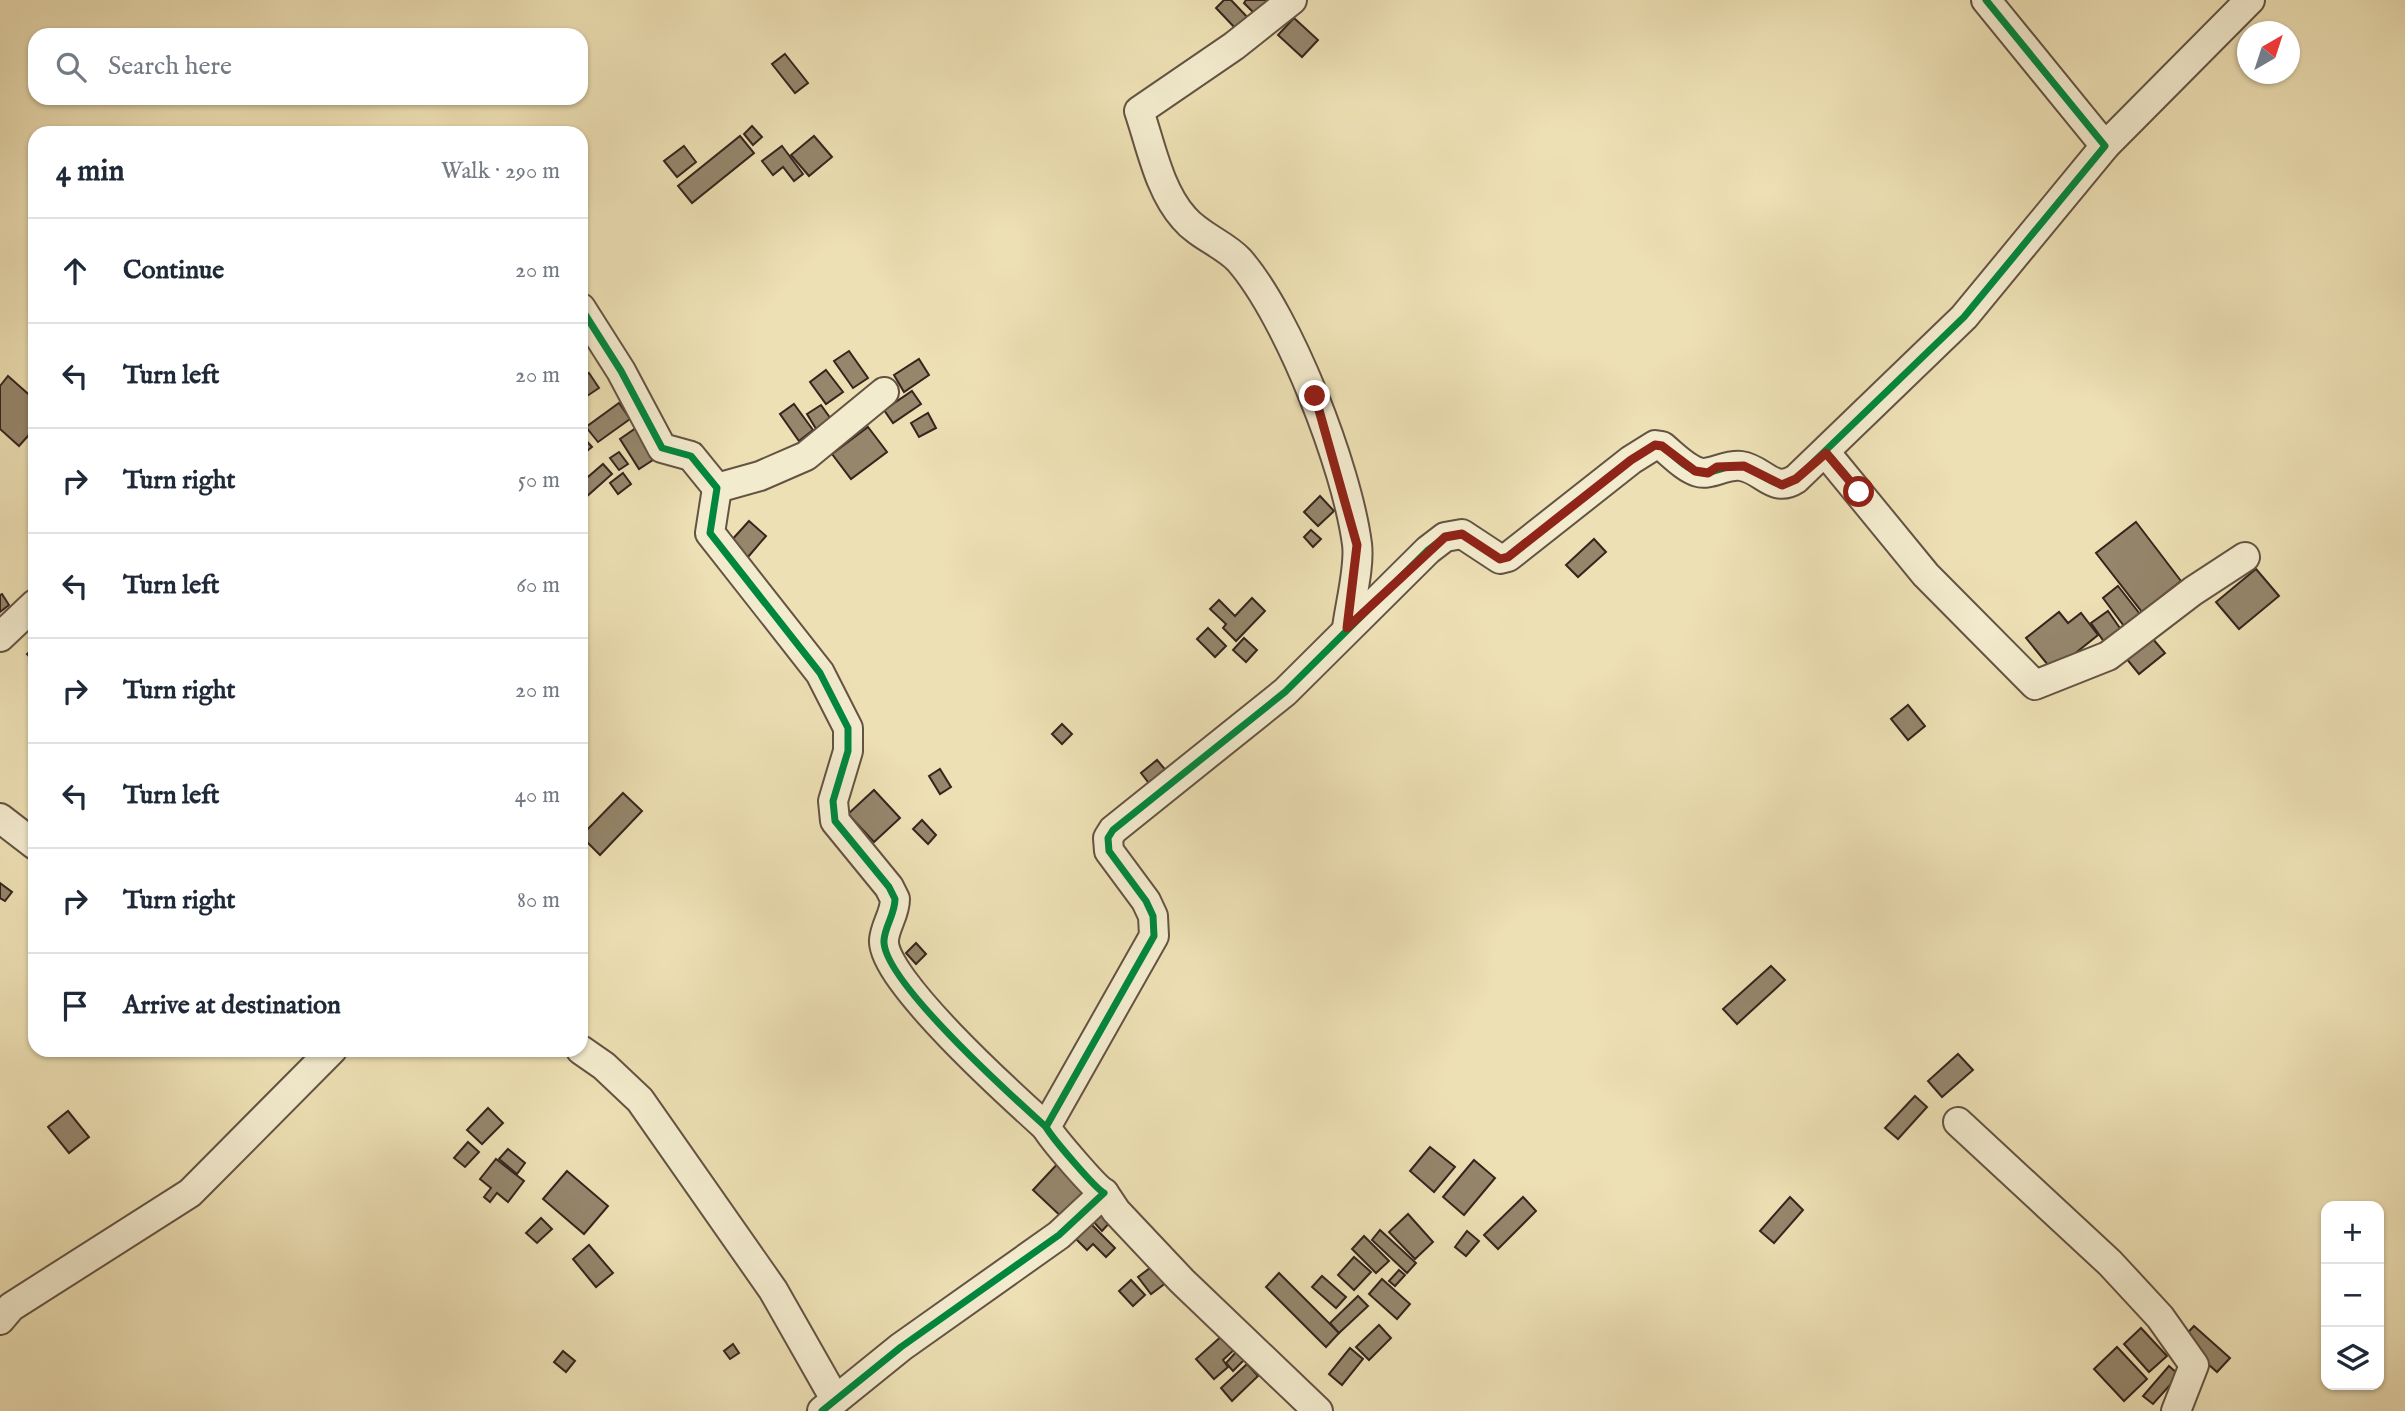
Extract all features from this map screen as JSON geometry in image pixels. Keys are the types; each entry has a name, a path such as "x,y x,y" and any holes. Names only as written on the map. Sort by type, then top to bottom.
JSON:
{"street":[{"path":"1292,0 1234,46 1139,111 1161,177 1184,219 1238,260 1270,307 1315,396 1357,545 1347,628"},
{"path":"1986,0 2105,146"},
{"path":"1046,1127 1154,936 1153,916 1146,901 1109,851 1108,838 1113,830 1285,692 1347,628 1445,537 1462,534 1493,556 1500,559 1508,557 1631,460 1655,445 1662,446 1695,471 1708,473 1717,467 1744,466 1782,485 1796,479 1826,453 1964,317 2105,146 2250,0"},
{"path":"588,319 621,371 662,448 691,456 717,488 710,533 820,673 848,728 848,751 833,801 835,821 889,887 895,899 883,942 888,955 920,1003 965,1052 1046,1127 1053,1138 1086,1171 1096,1188 1104,1193 1116,1211 1182,1281 1318,1411"},
{"path":"717,488 760,476 806,456 884,392"},
{"path":"1826,453 1918,566 2035,685 2108,656 2193,591 2245,557"},
{"path":"0,637 28,611"},
{"path":"0,818 28,840"},
{"path":"588,1055 640,1100 773,1290 828,1405 901,1347 1059,1235 1104,1193"},
{"path":"0,1320 11,1307 190,1193 325,1057"},
{"path":"1958,1122 2110,1263 2160,1317 2194,1365 2176,1411"}],"building":[{"path":"1224,0 1231,0 1250,20 1238,31 1216,8"},
{"path":"1246,0 1278,0 1259,18 1244,3"},
{"path":"1294,18 1318,40 1302,57 1278,35"},
{"path":"785,54 808,83 795,93 772,64"},
{"path":"752,126 762,137 753,145 744,134"},
{"path":"740,136 754,153 692,203 678,186"},
{"path":"814,136 832,157 809,176 791,155"},
{"path":"684,146 696,162 677,177 664,161"},
{"path":"782,146 803,174 794,181 783,167 773,175 762,161"},
{"path":"849,351 868,378 853,388 834,361"},
{"path":"919,359 929,375 904,392 894,375"},
{"path":"826,370 843,392 826,404 810,382"},
{"path":"588,374 599,388 588,395"},
{"path":"8,376 28,394 28,436 19,446 0,429 0,386"},
{"path":"912,391 921,404 893,423 884,410"},
{"path":"619,403 630,419 598,442 588,426"},
{"path":"794,404 813,430 799,441 780,414"},
{"path":"821,405 833,422 818,432 807,414"},
{"path":"928,413 936,428 919,437 911,423"},
{"path":"868,427 887,452 851,479 832,454"},
{"path":"636,428 656,458 639,469 620,439"},
{"path":"619,452 628,464 619,470 610,458"},
{"path":"603,464 612,474 588,495 588,477"},
{"path":"623,473 631,484 618,494 610,483"},
{"path":"1320,496 1334,511 1318,526 1304,512"},
{"path":"749,521 766,536 748,557 730,542"},
{"path":"2136,522 2181,581 2142,612 2096,553"},
{"path":"1311,530 1321,539 1313,547 1304,537"},
{"path":"1594,539 1606,552 1578,577 1566,565"},
{"path":"2256,569 2279,596 2239,629 2216,602"},
{"path":"2118,586 2143,618 2127,630 2103,598"},
{"path":"2,594 9,605 0,612 0,595"},
{"path":"1252,598 1265,611 1236,641 1223,628 1226,624 1210,609 1219,600 1235,616"},
{"path":"2108,611 2124,634 2107,646 2091,623"},
{"path":"2059,612 2068,623 2081,613 2098,635 2053,671 2026,638"},
{"path":"1208,628 1226,646 1215,657 1197,639"},
{"path":"2147,632 2165,653 2139,674 2121,652"},
{"path":"1244,638 1257,650 1246,662 1233,650"},
{"path":"1908,705 1925,726 1908,740 1891,719"},
{"path":"1062,724 1072,734 1062,744 1052,734"},
{"path":"1157,760 1169,774 1152,787 1141,773"},
{"path":"940,769 951,787 940,794 929,776"},
{"path":"874,790 900,818 874,842 848,814"},
{"path":"623,793 642,811 600,855 588,843 588,829"},
{"path":"922,820 936,835 928,844 913,829"},
{"path":"0,883 12,892 5,901 0,898"},
{"path":"916,943 926,954 916,964 906,953"},
{"path":"1771,966 1785,980 1737,1024 1723,1009"},
{"path":"1958,1054 1973,1070 1942,1097 1928,1081"},
{"path":"1915,1096 1927,1107 1898,1139 1885,1128"},
{"path":"488,1108 503,1123 482,1144 467,1130"},
{"path":"68,1111 89,1137 69,1153 48,1127"},
{"path":"468,1142 479,1152 465,1167 454,1158"},
{"path":"1430,1147 1455,1167 1434,1192 1410,1171"},
{"path":"508,1149 525,1163 517,1174 499,1159"},
{"path":"496,1159 524,1181 508,1202 497,1193 490,1202 484,1197 491,1188 480,1179"},
{"path":"1062,1159 1095,1190 1066,1221 1033,1190"},
{"path":"1474,1160 1495,1178 1464,1215 1443,1197"},
{"path":"567,1171 608,1206 584,1234 543,1199"},
{"path":"1523,1197 1536,1211 1498,1249 1484,1235"},
{"path":"1790,1197 1803,1210 1774,1243 1760,1231"},
{"path":"1103,1209 1113,1219 1102,1231 1092,1220"},
{"path":"1408,1214 1433,1242 1415,1259 1389,1232"},
{"path":"541,1218 552,1229 537,1243 526,1233"},
{"path":"1086,1219 1115,1248 1106,1257 1093,1244 1087,1250 1071,1234"},
{"path":"1380,1230 1416,1263 1407,1273 1372,1240"},
{"path":"1467,1231 1479,1241 1466,1256 1455,1247"},
{"path":"1364,1236 1389,1261 1376,1273 1352,1249"},
{"path":"589,1245 613,1273 596,1287 573,1259"},
{"path":"1354,1257 1371,1272 1354,1290 1338,1275"},
{"path":"1154,1265 1167,1282 1151,1294 1138,1277"},
{"path":"1399,1270 1405,1275 1395,1286 1389,1281"},
{"path":"1279,1273 1339,1333 1326,1347 1266,1287"},
{"path":"1322,1276 1346,1297 1336,1308 1312,1287"},
{"path":"1382,1279 1410,1304 1397,1319 1369,1294"},
{"path":"1131,1280 1145,1295 1133,1306 1119,1291"},
{"path":"1358,1296 1368,1306 1339,1333 1330,1323"},
{"path":"1379,1325 1391,1338 1369,1360 1356,1347"},
{"path":"2194,1326 2230,1358 2217,1372 2181,1340"},
{"path":"2141,1328 2167,1356 2149,1372 2124,1344"},
{"path":"1224,1334 1236,1348 1223,1360 1228,1367 1214,1379 1196,1359"},
{"path":"733,1344 739,1353 730,1359 724,1351"},
{"path":"2117,1347 2147,1379 2124,1401 2094,1369"},
{"path":"1350,1348 1363,1359 1342,1385 1329,1374"},
{"path":"563,1351 575,1361 566,1372 554,1362"},
{"path":"1237,1351 1245,1359 1233,1371 1226,1363"},
{"path":"1247,1364 1258,1376 1232,1401 1221,1388"},
{"path":"2169,1366 2179,1375 2153,1404 2143,1396"}],"cycle path":[{"path":"822,1411 901,1347 1059,1235 1104,1193 1046,1127 1154,936 1153,916 1146,901 1109,851 1108,838 1113,830 1285,692 1428,550 1445,537 1462,534 1500,559 1508,557 1631,460 1655,445 1662,446 1698,472 1741,466 1774,482 1788,483 1796,479 1964,317 2105,146 1986,0"},
{"path":"588,319 621,371 662,448 691,456 717,488 710,533 820,673 848,728 848,751 833,801 835,821 889,887 895,899 884,940 889,958 904,982 952,1038 1046,1127"}],"route":[{"path":"1315,396 1340,476 1357,545 1347,628 1445,537 1462,534 1493,556 1500,559 1508,557 1631,460 1655,445 1662,446 1695,471 1708,473 1717,467 1744,466 1773,483 1782,485 1796,479 1826,453 1859,492"}]}
